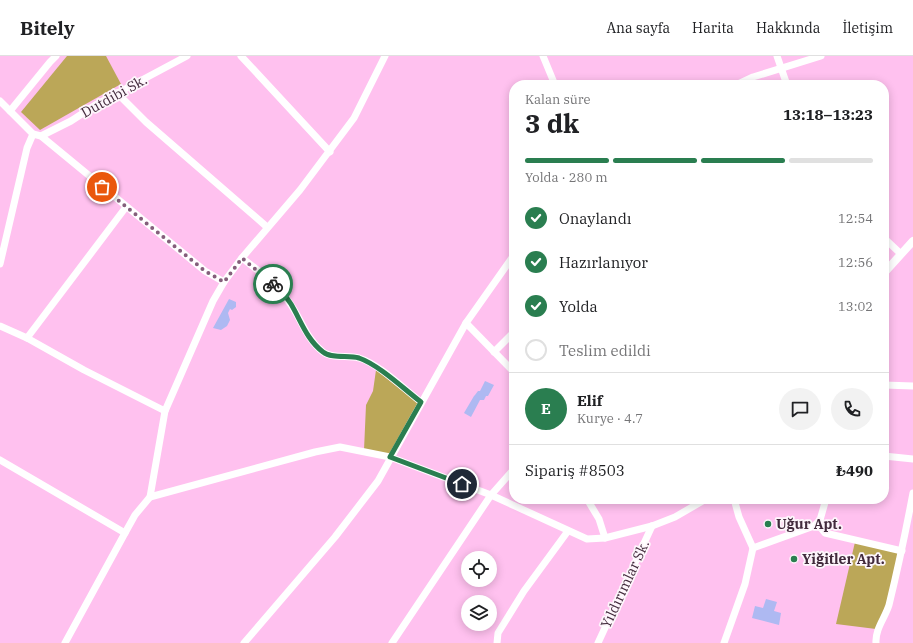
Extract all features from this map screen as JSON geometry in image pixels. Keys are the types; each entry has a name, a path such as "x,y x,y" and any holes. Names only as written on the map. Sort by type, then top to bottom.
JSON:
{"street":[{"path":"10,111 56,56"},
{"name":"Dutdibi Sk.","path":"41,136 71,121 97,104 185,56"},
{"path":"241,56 330,152"},
{"path":"65,643 135,515 150,497 165,411 213,301 224,282 242,258 300,190 330,152 354,118 385,56"},
{"path":"543,56 553,80"},
{"path":"777,56 785,80"},
{"path":"748,80 821,56"},
{"path":"117,94 146,122 267,227"},
{"path":"0,101 33,134 41,136 205,271 224,282"},
{"path":"0,264 26,148 33,134"},
{"path":"27,338 126,207"},
{"path":"889,268 913,241"},
{"path":"889,242 902,254"},
{"path":"242,258 282,292 308,336 325,354 358,358 369,363 421,402"},
{"path":"244,643 334,537 378,480 466,323 509,262"},
{"path":"466,323 509,367"},
{"path":"0,326 27,338 84,370 165,411"},
{"path":"494,352 509,337"},
{"path":"889,385 913,386"},
{"path":"150,497 315,452 340,447 390,457 491,495 509,503"},
{"path":"889,457 913,459"},
{"path":"0,460 125,534"},
{"path":"392,643 491,495 509,475"},
{"path":"876,643 877,632 888,607 902,551 913,493"},
{"path":"510,504 587,539 605,538 652,526 675,517 697,504"},
{"path":"590,504 599,520 605,538"},
{"path":"724,643 744,584 753,548 739,517 735,504"},
{"path":"825,504 820,520 821,528 825,533 902,551"},
{"path":"753,548 814,526 820,520"},
{"name":"Yıldırımlar Sk.","path":"598,643 652,526"},
{"path":"497,643 498,633 524,591 568,531"}],"shaded area":[{"path":"67,56 106,56 121,84 40,130 21,112"},
{"path":"376,370 418,403 389,455 364,450 366,405 373,391"},
{"path":"855,542 899,552 886,607 876,629 836,624"}],"water":[{"path":"229,299 236,302 236,307 232,310 230,309 228,313 230,320 227,326 221,330 213,328"},
{"path":"485,381 494,385 488,396 486,396 484,400 480,400 471,417 464,413 474,396 478,391 480,391"},
{"path":"766,599 777,602 774,611 781,613 779,625 752,618 755,606 763,608"}],"way so far":[{"path":"102,187 205,271 224,282 242,258 273,284"}],"place":[{"name":"Uğur Apt.","path":"768,524"},
{"name":"Yiğitler Apt.","path":"794,559"}],"route":[{"path":"273,284 282,292 308,336 325,354 358,358 369,363 421,402 390,457 462,484"}]}
